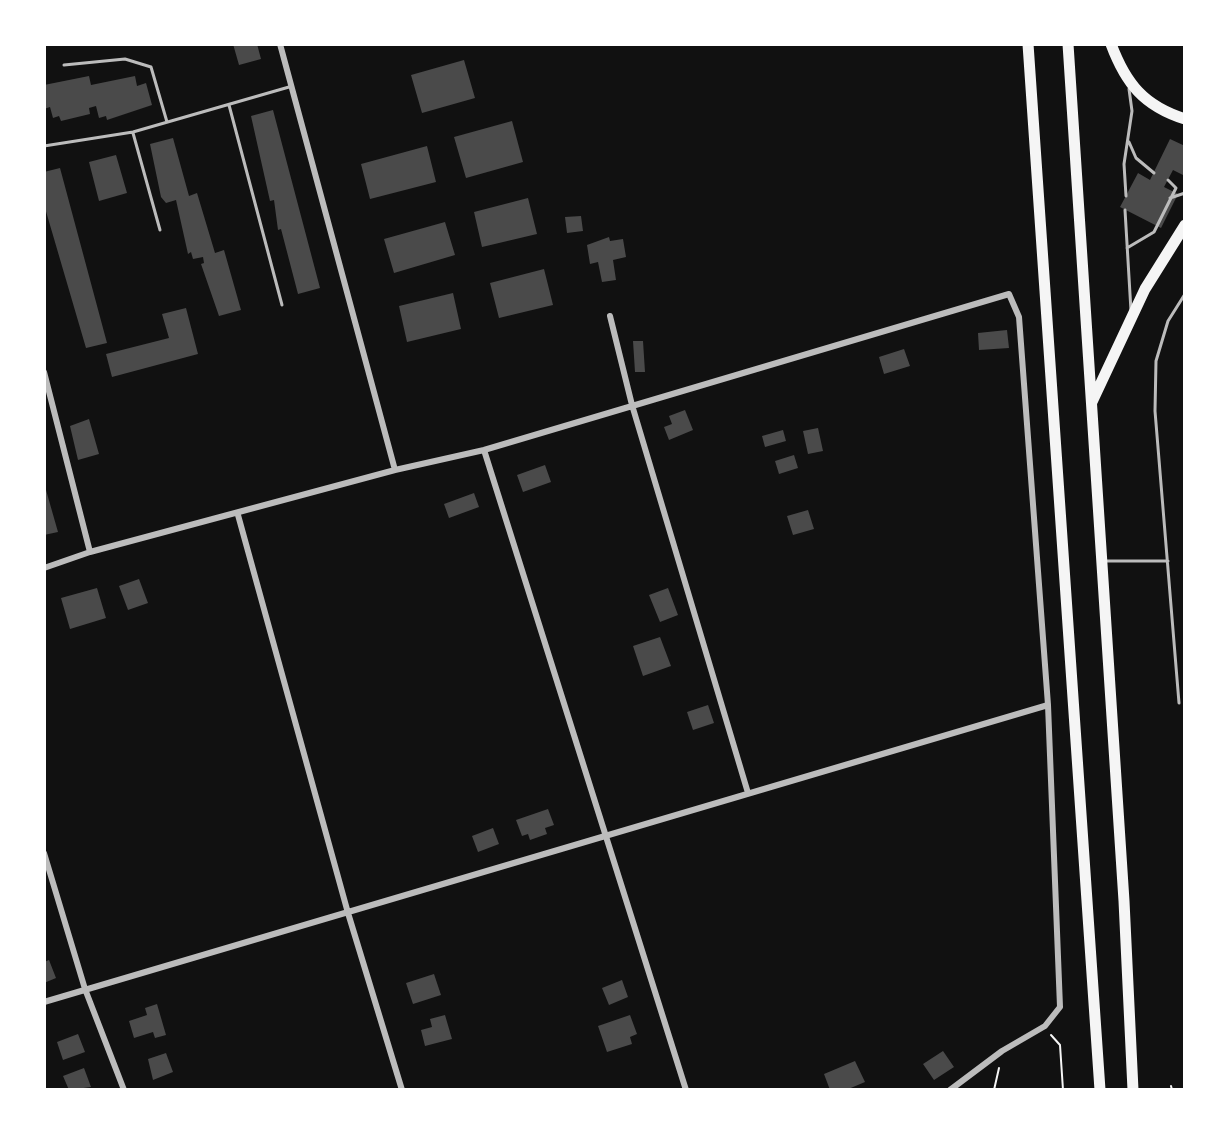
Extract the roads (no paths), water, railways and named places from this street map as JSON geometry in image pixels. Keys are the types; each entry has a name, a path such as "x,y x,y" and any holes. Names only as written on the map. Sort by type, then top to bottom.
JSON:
{"highway":[{"path":"1022,44 1029,65"},
{"path":"1028,44 1100,1090"},
{"path":"1068,44 1133,1090"},
{"path":"1111,44 1124,75 1143,99 1163,112 1185,119"},
{"path":"1092,403 1132,318 1185,225"},
{"path":"1168,252 1185,240"}],"street":[{"path":"280,44 395,470"},
{"path":"44,568 90,552 238,515 395,470 484,450 1009,294 1019,317 1048,705 1060,1007 1045,1026 1002,1051 950,1090"},
{"path":"610,316 632,405 748,793"},
{"path":"44,372 90,552"},
{"path":"484,450 686,1090"},
{"path":"238,515 348,913 402,1090"},
{"path":"44,1002 1048,705"},
{"path":"44,853 85,989 124,1090"}],"lane":[{"path":"64,65 125,59 151,67 167,122"},
{"path":"1124,75 1131,94 1124,164 1126,196"},
{"path":"44,146 133,132 291,86"},
{"path":"229,105 282,305"},
{"path":"133,132 160,230"},
{"path":"1128,142 1136,158 1154,173"},
{"path":"1127,248 1154,232 1176,188 1168,180"},
{"path":"1170,198 1185,193"},
{"path":"1125,210 1132,318"},
{"path":"1179,703 1155,411 1156,361 1168,321 1185,294"},
{"path":"1101,561 1168,561"}]}
